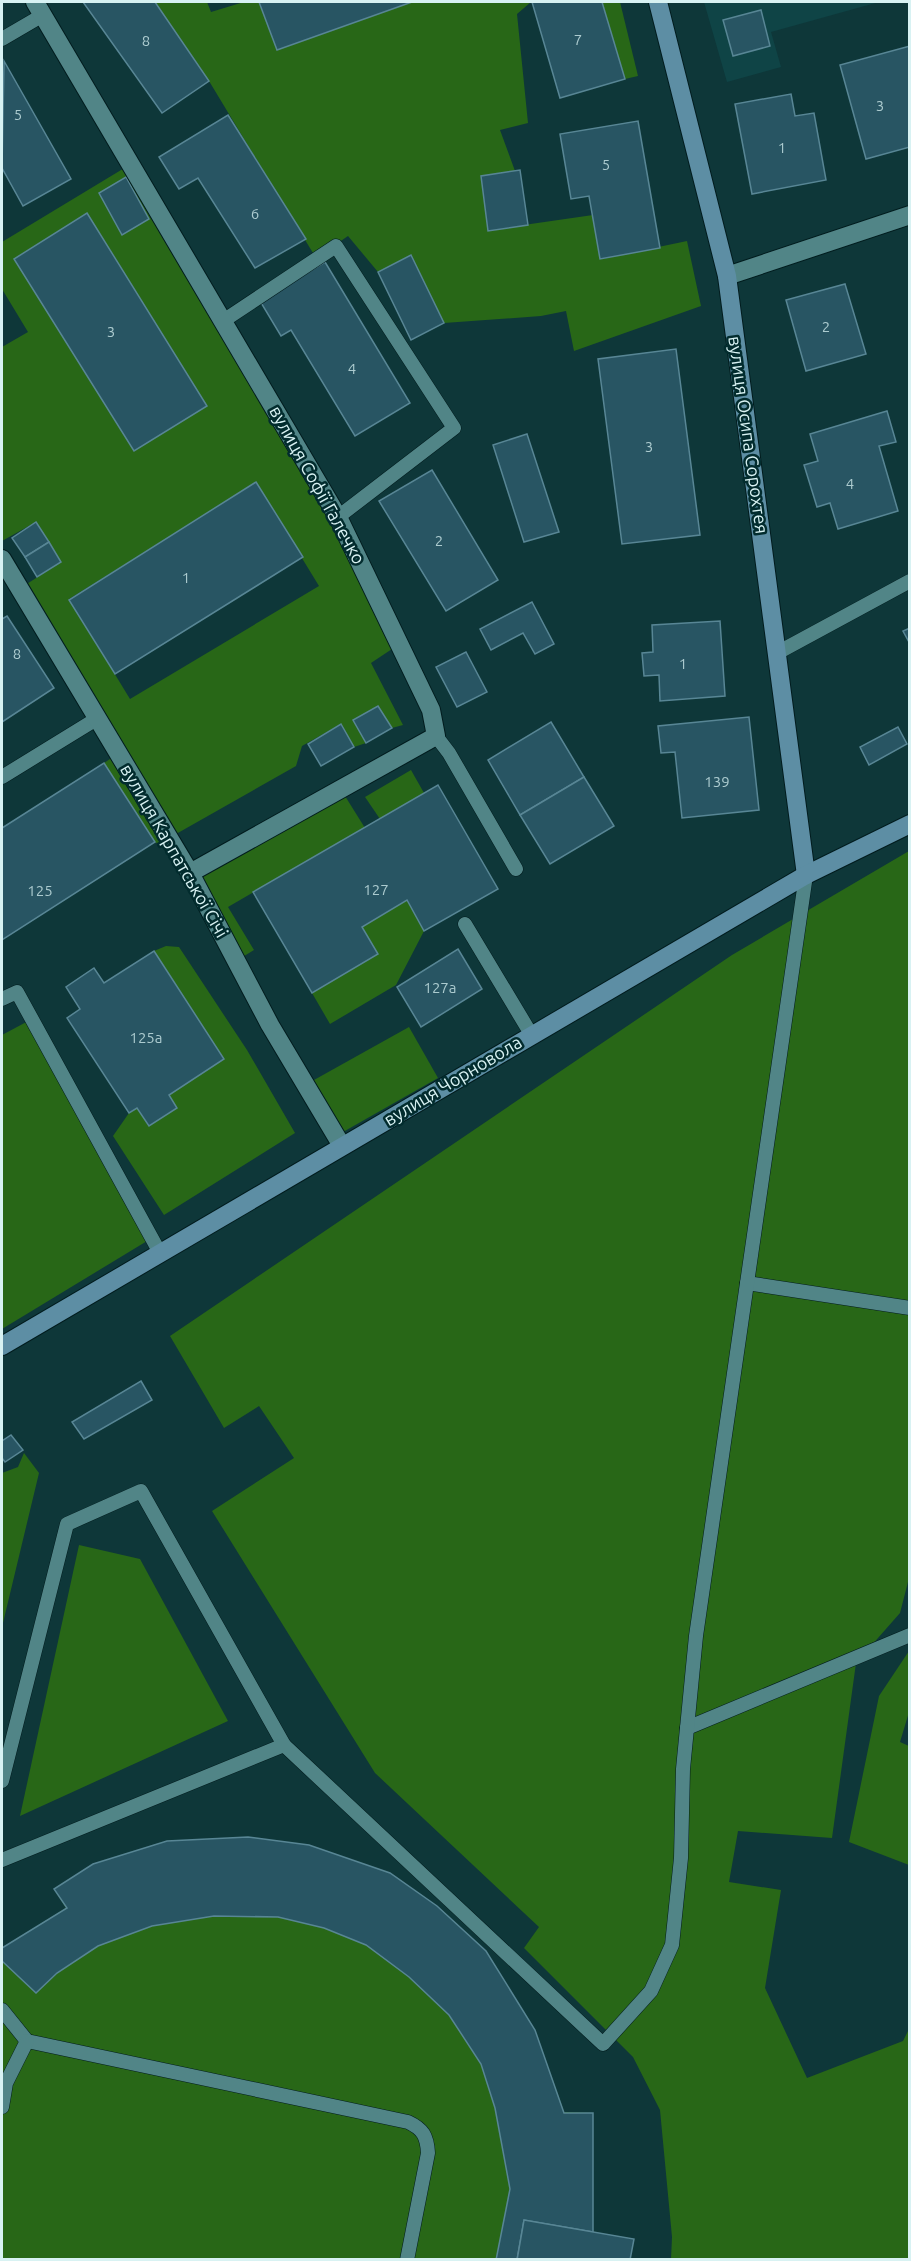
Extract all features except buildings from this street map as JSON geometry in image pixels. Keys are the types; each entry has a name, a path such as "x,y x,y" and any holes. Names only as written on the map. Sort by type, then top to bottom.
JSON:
{"main road":[{"name":"вулиця Осипа Сорохтея","path":"658,2 727,276 806,875"},
{"name":"вулиця Чорновола","path":"2,1347 531,1034 806,875 909,824"}],"street":[{"name":"вулиця Софії Галечко","path":"39,8 338,517 431,710 436,736"},
{"path":"727,276 909,215"},
{"name":"вулиця Карпатської Січі","path":"2,559 190,873 270,1025 342,1146"},
{"path":"190,873 436,736"}],"lane":[{"path":"2,39 39,8"},
{"path":"222,321 336,246 454,428 338,517"},
{"path":"777,653 909,581"},
{"path":"2,777 98,718"},
{"path":"436,736 449,753 516,869"},
{"path":"2,1781 67,1524 141,1491 284,1745 603,2044 651,1991 672,1945 681,1858 687,1728 696,1636 806,875"},
{"path":"465,924 531,1034"},
{"path":"2,999 17,992 160,1253"},
{"path":"747,1283 909,1308"},
{"path":"687,1728 909,1635"},
{"path":"2,1860 284,1745"},
{"path":"2,2010 27,2041 408,2122 420,2128 428,2139 428,2153 407,2259"},
{"path":"2,2107 6,2084 27,2041"}],"shaded area":[{"path":"704,2 879,2 771,32 781,67 727,82"}],"green space":[{"path":"155,2 207,2 211,12 244,2 259,2 277,50 412,2 531,2 517,14 528,123 500,130 515,171 481,176 488,230 593,215 601,259 687,241 701,306 574,351 566,311 541,316 444,323 411,256 378,272 348,236 316,258 209,81"},
{"path":"602,2 620,2 638,76 625,79"},
{"path":"131,164 338,517 398,645 371,663 403,725 392,728 378,706 353,720 366,743 354,747 341,724 302,746 296,766 169,838 19,589 61,562 36,522 2,541 2,347 28,332 2,289 2,242","holes":["256,483 319,586 130,699 69,599"]},
{"path":"113,757 173,854 155,842 104,763"},
{"path":"411,770 424,793 380,819 365,797"},
{"path":"340,788 365,828 228,907 254,950 236,961 190,873"},
{"path":"909,851 909,1578 900,1613 856,1663 832,1838 738,1831 729,1882 781,1890 765,1988 807,2078 903,2041 909,2029 909,2259 671,2259 672,2237 660,2110 633,2057 524,1948 539,1927 375,1773 212,1511 294,1458 259,1406 224,1428 170,1336 732,955"},
{"path":"407,900 424,931 396,985 330,1024 312,993 378,954 362,927"},
{"path":"166,946 179,947 247,1050 295,1133 164,1215 113,1136 129,1113 137,1108 149,1126 177,1108 169,1095 224,1059 154,951"},
{"path":"32,1019 152,1238 2,1329 2,1035"},
{"path":"409,1027 438,1078 336,1136 305,1085"},
{"path":"24,1453 39,1473 2,1627 2,1473 18,1467"},
{"path":"79,1545 140,1559 228,1721 20,1816"},
{"path":"909,1651 909,1712 900,1742 909,1746 909,1865 849,1842 879,1696"},
{"path":"248,1837 309,1845 390,1873 437,1906 486,1951 535,2030 564,2112 593,2113 593,2232 634,2239 630,2259 2,2259 2,1948 66,1908 54,1889 93,1864 167,1841"}]}
